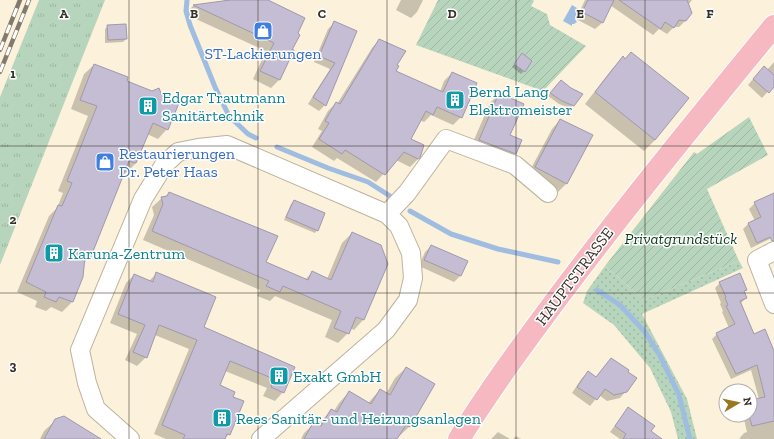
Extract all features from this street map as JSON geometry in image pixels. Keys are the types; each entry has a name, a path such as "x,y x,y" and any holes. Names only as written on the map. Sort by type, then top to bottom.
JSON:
{"main road":[{"name":"HAUPTSTRASSE","path":"459,439 480,404 535,326 636,194 774,26"}],"street":[{"path":"387,214 407,193 446,139 515,165 548,193"},
{"path":"130,439 96,409 87,383 80,350 143,199 164,165 178,152 227,145 387,214 398,226 411,253 413,278 408,300 386,330 262,439"},
{"path":"774,251 757,260 774,304"}],"green space":[{"path":"39,0 105,0 0,265 0,97"},
{"path":"438,0 533,0 534,1 531,6 547,14 550,25 586,46 543,91 416,45"},
{"name":"Privatgrundstück","path":"749,117 768,155 707,189 739,261 644,300 605,266 694,152 697,154"},
{"path":"739,261 743,268 642,314 687,399 697,439 678,439 671,412 650,368 614,325 583,303 587,291 605,266 644,300"}],"water":[{"path":"572,5 580,10 575,19 577,22 572,24 572,26 563,21"}],"building":[{"path":"230,0 268,0 305,18 298,33 300,35 292,50 294,50 280,80 260,71 274,43 193,5"},
{"path":"588,0 614,0 603,23 582,12"},
{"path":"619,0 687,0 692,13 686,21 679,20 674,28 665,22 661,29"},
{"path":"334,21 357,31 326,106 313,97 335,63 319,56"},
{"path":"126,24 127,39 108,40 107,25"},
{"path":"379,39 406,51 397,65 399,66 396,71 443,92 452,72 477,83 462,118 437,107 433,115 426,111 411,139 424,145 420,158 418,159 404,152 385,175 345,150 342,154 319,139 329,123 325,121 336,102 340,104"},
{"path":"631,52 689,98 655,140 595,92 623,56 625,59"},
{"path":"522,53 532,61 525,72 514,64"},
{"path":"94,64 128,77 127,81 152,91 159,88 162,96 179,103 168,130 153,123 136,163 129,161 90,259 85,257 83,277 73,302 59,297 56,302 44,297 46,292 26,282 58,205 62,206 72,183 67,181 97,106 80,100"},
{"path":"764,66 774,75 774,87 769,93 753,79"},
{"path":"561,80 571,88 583,94 574,106 562,101 550,93"},
{"path":"499,93 524,104 510,135 522,140 516,154 479,140"},
{"path":"560,119 593,135 567,184 535,167"},
{"path":"169,192 278,236 266,262 308,280 312,271 331,280 352,232 381,245 388,264 364,320 356,317 349,334 334,328 341,311 283,286 280,292 266,286 269,281 152,231 163,204 161,197 167,196"},
{"path":"774,193 774,241 772,241 770,237 757,243 748,223 761,217 754,202"},
{"path":"294,200 325,213 318,231 286,217"},
{"path":"431,245 468,261 461,276 424,260"},
{"path":"156,272 216,297 204,327 295,367 284,393 271,387 274,379 230,361 220,385 235,392 233,397 244,401 230,435 227,434 225,439 183,439 185,435 162,425 197,340 159,325 147,358 133,352 145,325 118,314 134,274 153,282"},
{"path":"740,273 747,290 744,291 747,298 740,301 754,334 765,329 774,351 774,421 752,426 751,423 758,423 758,398 765,397 757,365 736,374 716,333 735,324 726,306 728,305 725,298 726,297 719,282"},
{"path":"611,358 629,370 628,372 637,378 627,392 614,395 605,389 597,400 577,387 588,371 596,377"},
{"path":"406,367 435,384 410,427 406,425 397,439 304,439 314,421 321,426 331,409 337,412 349,391 371,404 380,389 390,395"},
{"path":"628,407 655,426 651,431 662,439 623,439 626,434 615,426"},
{"path":"64,416 101,439 44,439 55,419"}],"waterway":[{"path":"187,0 186,11 190,25 215,87 229,116 248,134 256,138"},
{"path":"277,147 328,168 368,182 390,196"},
{"path":"410,211 451,234 498,249 558,262"},
{"path":"597,290 620,305 645,332 660,356 679,395 690,439"}],"railway":[{"path":"0,50 20,0"},
{"path":"0,72 29,0"}],"place":[{"name":"ST-Lackierungen","path":"263,31"},
{"name":"Bernd Lang Elektromeister","path":"455,100"},
{"name":"Edgar Trautmann Sanitärtechnik","path":"148,106"},
{"name":"Restaurierungen Dr. Peter Haas","path":"105,162"},
{"name":"Karuna-Zentrum","path":"54,253"},
{"name":"Exakt GmbH","path":"279,376"},
{"name":"Rees Sanitär- und Heizungsanlagen","path":"222,418"}]}
